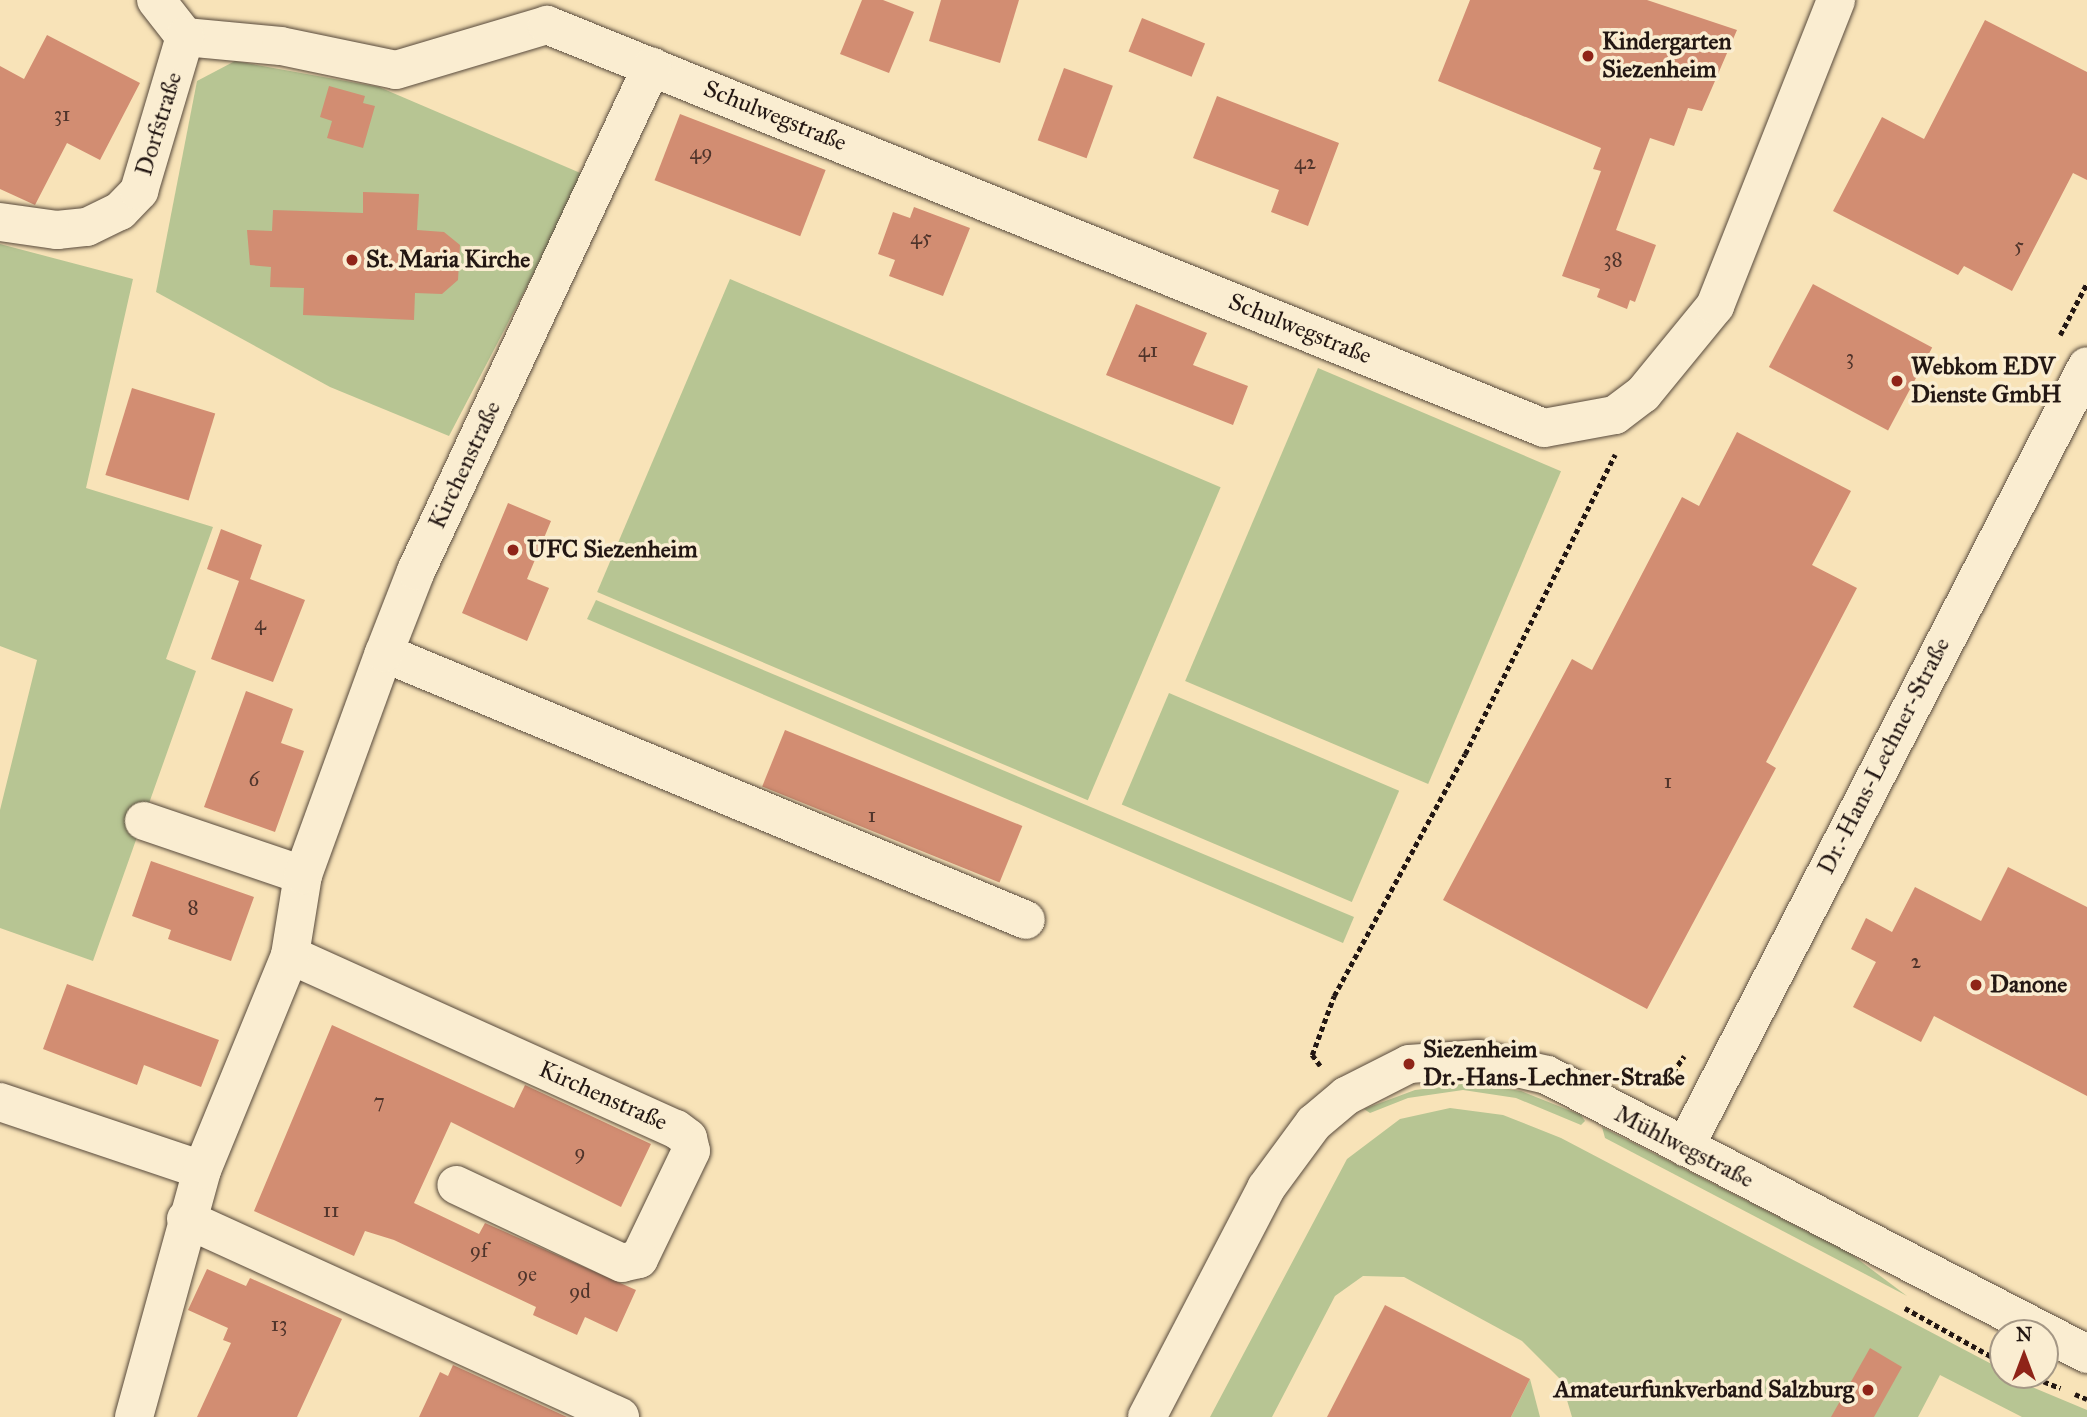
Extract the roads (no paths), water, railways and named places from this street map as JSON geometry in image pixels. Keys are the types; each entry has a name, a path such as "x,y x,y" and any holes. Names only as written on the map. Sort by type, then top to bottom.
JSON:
{"street":[{"path":"156,0 186,37"},
{"name":"Schulwegstraße","path":"186,37 281,46 396,70 552,13 652,66 1544,428 1615,415 1643,394 1715,306 1836,0"},
{"name":"Dorfstraße","path":"0,222 57,230 86,227 120,211 139,191 186,37"},
{"name":"Kirchenstraße","path":"134,1417 186,1219 202,1170 285,967 303,875 384,653 416,571 652,66"},
{"name":"Dr.-Hans-Lechner-Straße","path":"1685,1147 2087,366"},
{"path":"384,653 1026,920"},
{"path":"144,821 303,875"},
{"path":"285,967 425,1044"},
{"name":"Kirchenstraße","path":"285,967 688,1138 691,1151 639,1259 622,1263 456,1185"},
{"name":"Mühlwegstraße","path":"1147,1417 1266,1188 1314,1123 1346,1096 1409,1064 1479,1059 1547,1075 2087,1354"},
{"path":"0,1102 202,1170"},
{"path":"186,1219 620,1417"}],"place":[{"name":"Kindergarten Siezenheim","path":"1588,56"},
{"name":"St. Maria Kirche","path":"352,260"},
{"name":"Webkom EDV Dienste GmbH","path":"1897,381"},
{"name":"UFC Siezenheim","path":"513,550"},
{"name":"Danone","path":"1976,985"},
{"name":"Siezenheim Dr.-Hans-Lechner-Straße","path":"1409,1064"},
{"name":"Amateurfunkverband Salzburg","path":"1868,1390"}]}
